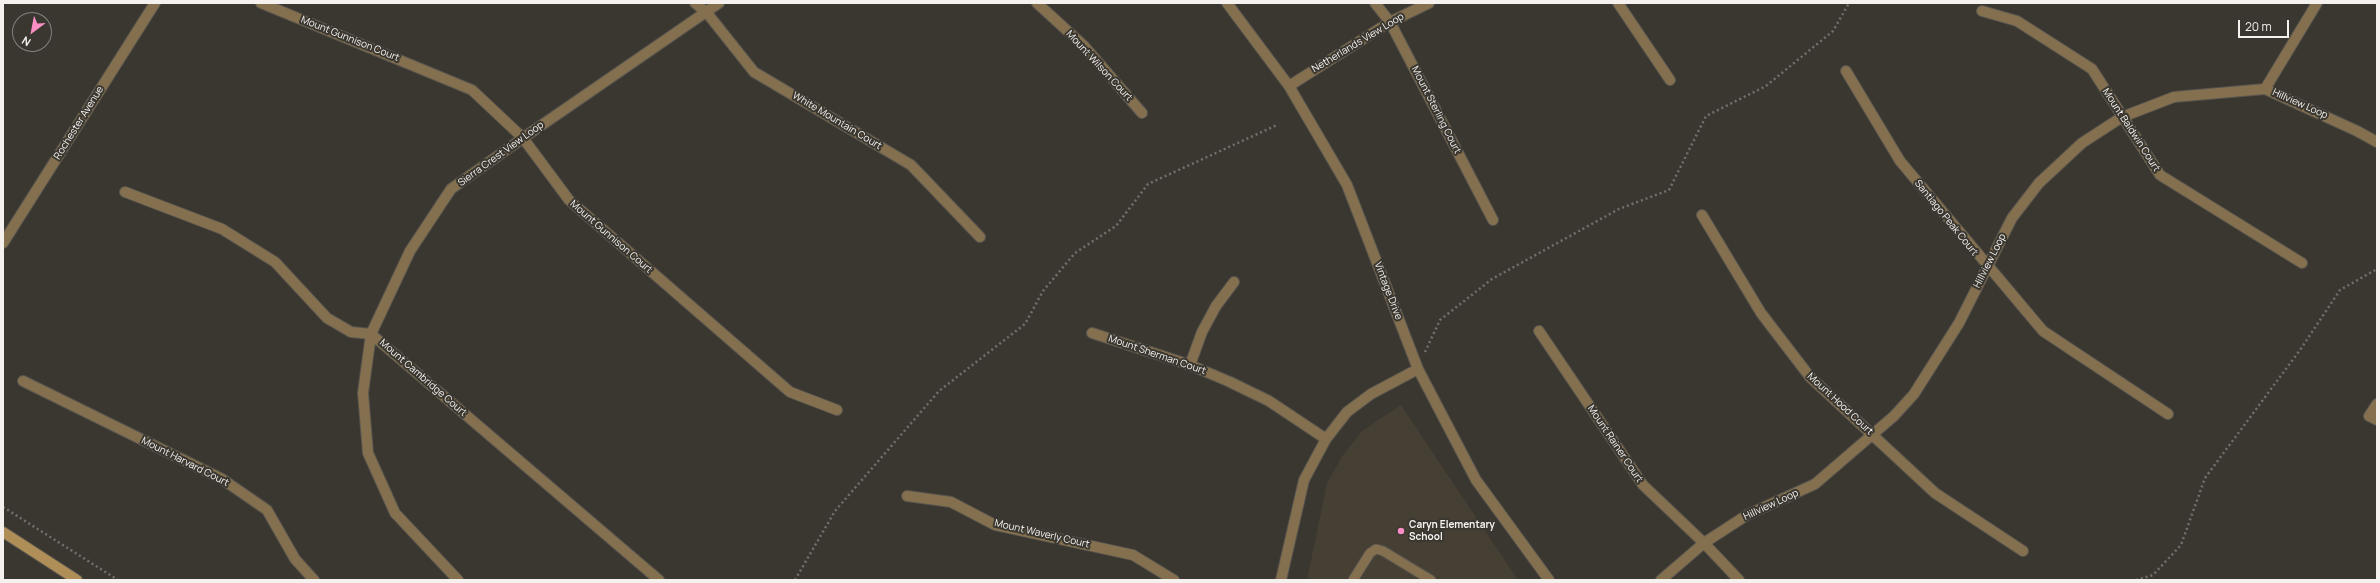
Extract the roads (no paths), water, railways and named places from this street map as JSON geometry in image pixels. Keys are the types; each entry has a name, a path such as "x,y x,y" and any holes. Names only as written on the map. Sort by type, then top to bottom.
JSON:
{"main road":[{"path":"3,532 77,580"}],"street":[{"name":"Rochester Avenue","path":"3,243 155,3"},
{"name":"Mount Gunnison Court","path":"261,3 472,90 523,138 569,200 790,392 838,410"},
{"name":"White Mountain Court","path":"695,3 707,13 754,72 911,165 980,237"},
{"name":"Sierra Crest View Loop","path":"455,579 395,513 368,454 363,393 371,334 410,251 451,189 523,138 707,13 719,3"},
{"name":"Mount Wilson Court","path":"1037,3 1084,46 1142,113"},
{"name":"Vintage Drive","path":"1227,3 1289,86 1347,185 1418,369 1476,480 1549,580"},
{"name":"Mount Sterling Court","path":"1375,3 1390,22 1493,220"},
{"name":"Netherlands View Loop","path":"1289,86 1390,22 1429,3"},
{"path":"1618,3 1670,80"},
{"path":"2265,89 2317,3"},
{"name":"Mount Baldwin Court","path":"1982,11 2017,21 2092,69 2160,175 2302,263"},
{"name":"Santiago Peak Court","path":"1846,71 1900,162 1987,267 2043,331 2168,414"},
{"name":"Hillview Loop","path":"1661,580 1704,543 1747,515 1815,484 1874,435 1914,394 1959,323 2012,218 2039,183 2082,143 2122,117 2174,97 2265,89 2357,130 2377,142"},
{"name":"Mount Cambridge Court","path":"125,192 222,229 275,262 327,318 351,332 371,334 659,580"},
{"name":"Mount Hood Court","path":"1702,216 1761,313 1810,377 1935,493 2023,551"},
{"path":"1190,365 1202,332 1212,312 1234,282"},
{"name":"Mount Rainer Court","path":"1539,331 1642,485 1704,543 1739,580"},
{"name":"Mount Sherman Court","path":"1092,333 1190,365 1269,401 1326,439"},
{"path":"1281,580 1304,480 1326,439 1347,412 1371,394 1418,369"},
{"name":"Mount Harvard Court","path":"23,381 222,479 267,510 295,559 314,580"},
{"path":"2373,418 2377,404"},
{"name":"Mount Waverly Court","path":"907,496 951,502 995,525 1133,555 1174,580"}],"lane":[{"path":"1353,580 1370,553 1376,549 1383,551 1431,580"}],"place":[{"name":"Caryn Elementary School","path":"1401,531"}]}
